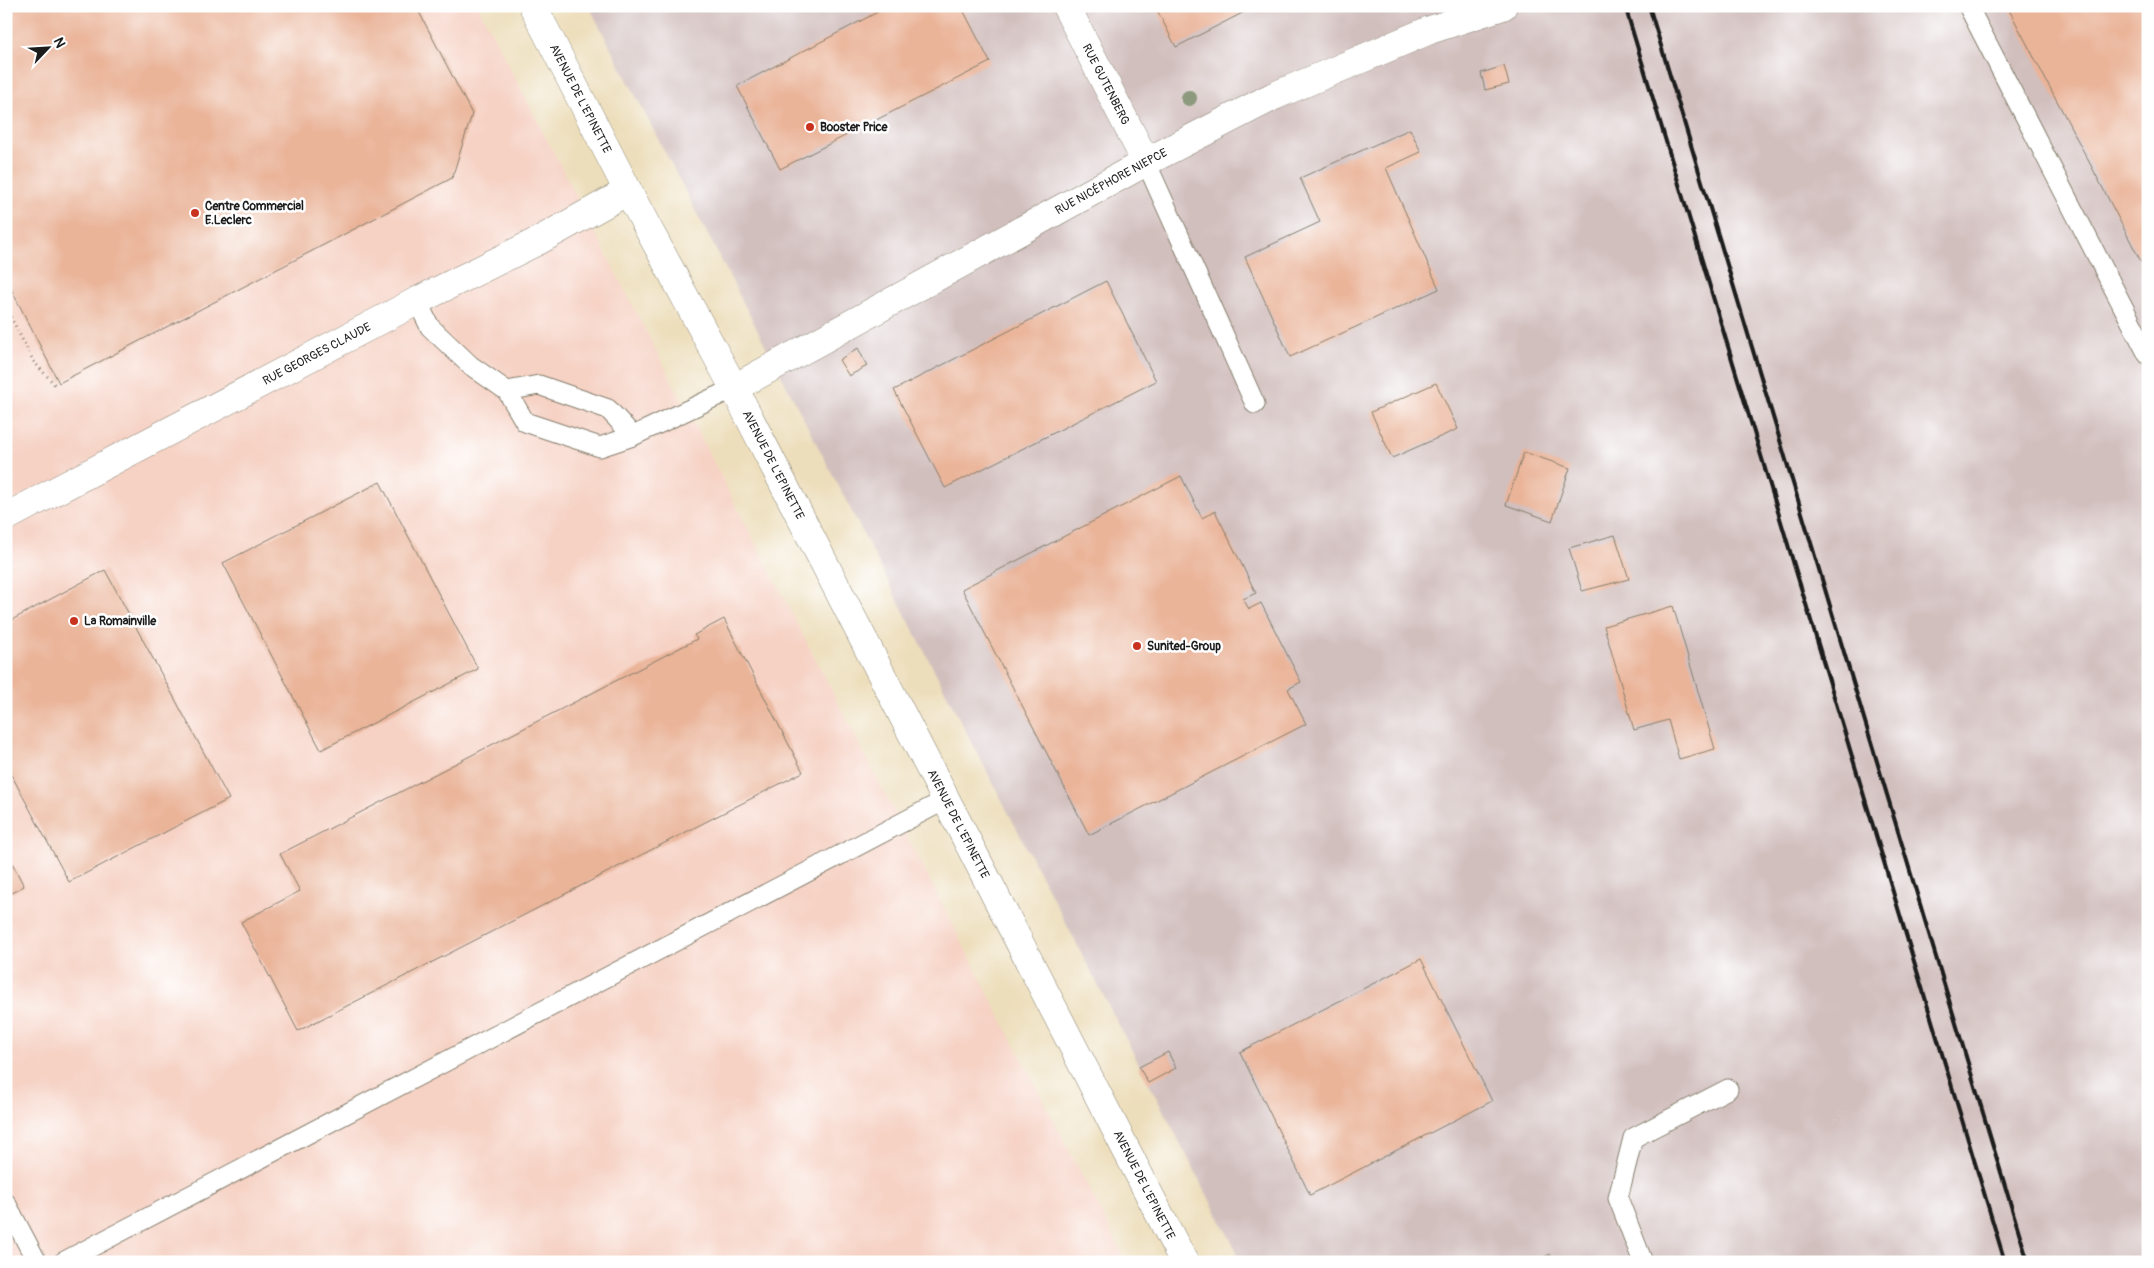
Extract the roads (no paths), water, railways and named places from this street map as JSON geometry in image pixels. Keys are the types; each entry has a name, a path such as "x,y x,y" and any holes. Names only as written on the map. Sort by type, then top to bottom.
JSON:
{"street":[{"name":"AVENUE DE L'EPINETTE","path":"534,6 628,190 734,388 947,799 1184,1262"},
{"name":"RUE GUTENBERG","path":"1066,6 1146,162"},
{"name":"RUE NICÉPHORE NIEPCE","path":"734,388 1146,162 1274,96 1430,30 1503,6"},
{"name":"RUE GEORGES CLAUDE","path":"6,517 416,301 538,241 628,190"}],"lane":[{"path":"1968,6 2148,355"},
{"path":"1146,162 1255,404"},
{"path":"416,301 430,326 470,365 507,390 525,422 600,448 633,436 734,388"},
{"path":"507,390 539,385 608,409 633,436"},
{"path":"63,1262 947,799"},
{"path":"1643,1262 1618,1198 1633,1138 1728,1089"},
{"path":"6,1203 37,1262"}],"railway":[{"path":"1625,6 2005,1262"},
{"path":"1649,6 2028,1262"}],"place":[{"name":"Booster Price","path":"810,127"},
{"name":"Centre Commercial E.Leclerc","path":"195,213"},
{"name":"La Romainville","path":"74,621"},
{"name":"Sunited-Group","path":"1137,646"}]}
